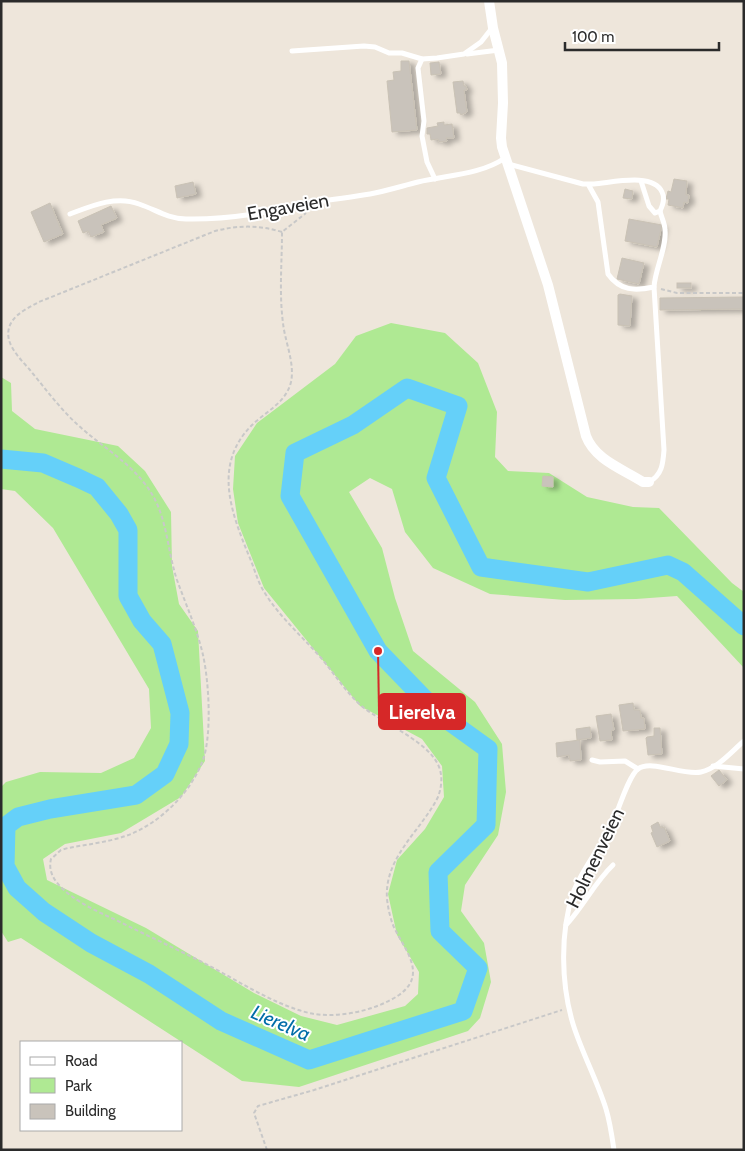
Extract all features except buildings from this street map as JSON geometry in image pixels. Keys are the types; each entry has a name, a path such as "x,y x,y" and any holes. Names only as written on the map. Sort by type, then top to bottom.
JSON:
{"street":[{"path":"489,1 493,28 502,63 501,138 506,161 548,285 588,441 601,456 643,482 649,482"}],"lane":[{"path":"464,54 481,42 493,28"},
{"path":"292,51 364,46 422,59 499,50"},
{"path":"422,59 418,68 424,121 422,136 427,162 435,179"},
{"path":"506,161 552,176 588,184 630,180 641,181 654,184 662,191 664,201 660,211 665,234 654,275 654,287 664,450 661,470 656,478 649,482"},
{"name":"Engaveien","path":"70,214 114,201 135,202 164,215 187,219 247,215 370,194 477,170 506,161"},
{"path":"641,181 649,206 655,213 660,211"},
{"path":"588,184 598,202 608,274 619,286 628,290 654,287"},
{"path":"592,760 600,762 625,761 638,769 646,766 656,766 688,772 702,772 720,762 744,741"},
{"path":"713,766 744,769"},
{"name":"Holmenveien","path":"614,1150 607,1112 573,1023 564,962 566,925 574,892 582,873 611,826 632,777 638,769"},
{"path":"566,925 575,916 599,879 613,866"}],"path":[{"path":"282,232 319,202"},
{"path":"253,225 282,232 283,324 292,378 287,393 248,429 234,448 229,478 232,511 262,587 279,613 322,660 355,701 423,747 435,759 442,773 441,789 438,797 395,861 389,874 387,901 394,925 412,962 413,970 409,985 398,996 382,1004 334,1016 308,1013 278,1001 89,907 61,888 51,874 51,859 61,850 131,834 158,818 178,799 190,784 203,759 208,717 208,682 203,654 194,623 173,568 166,526 157,503 133,471 64,412 17,353 9,340 8,329 17,315 39,302 215,231 253,225"},
{"path":"654,287 677,293 744,293"},
{"path":"268,1150 254,1113 258,1106 570,1008"}],"green space":[{"path":"391,323 445,333 478,363 497,412 495,457 508,471 549,473 587,497 633,507 659,508 732,583 744,592 744,668 677,596 636,599 565,600 490,594 433,568 405,532 392,489 370,478 349,492 382,548 395,598 413,651 475,702 502,744 506,792 498,835 465,885 461,911 484,943 491,982 480,1018 468,1031 299,1087 242,1081 21,938 8,942 1,931 1,787 6,782 40,772 101,773 134,758 151,728 149,689 53,528 15,491 1,489 1,377 11,383 12,411 35,429 118,446 145,471 171,512 172,566 179,604 198,631 205,761 181,797 121,833 65,844 43,859 47,880 146,928 254,993 301,1016 337,1025 405,1006 418,994 419,972 397,935 388,894 397,860 425,829 444,797 442,766 422,739 360,706 264,588 238,523 233,489 235,456 257,423 335,364 356,336"}],"waterway":[{"name":"Lierelva","path":"1,459 43,463 78,478 97,487 119,514 128,530 128,596 142,621 162,644 180,713 179,744 165,774 136,795 50,809 18,817 6,826 5,866 17,888 44,912 91,943 149,974 221,1021 309,1060 463,1011 478,968 440,931 438,872 486,825 488,749 438,713 378,651 290,496 295,453 353,425 407,388 458,406 436,478 481,567 588,582 668,565 683,572 744,626"}],"place":[{"name":"Lierelva","path":"378,651"}]}
